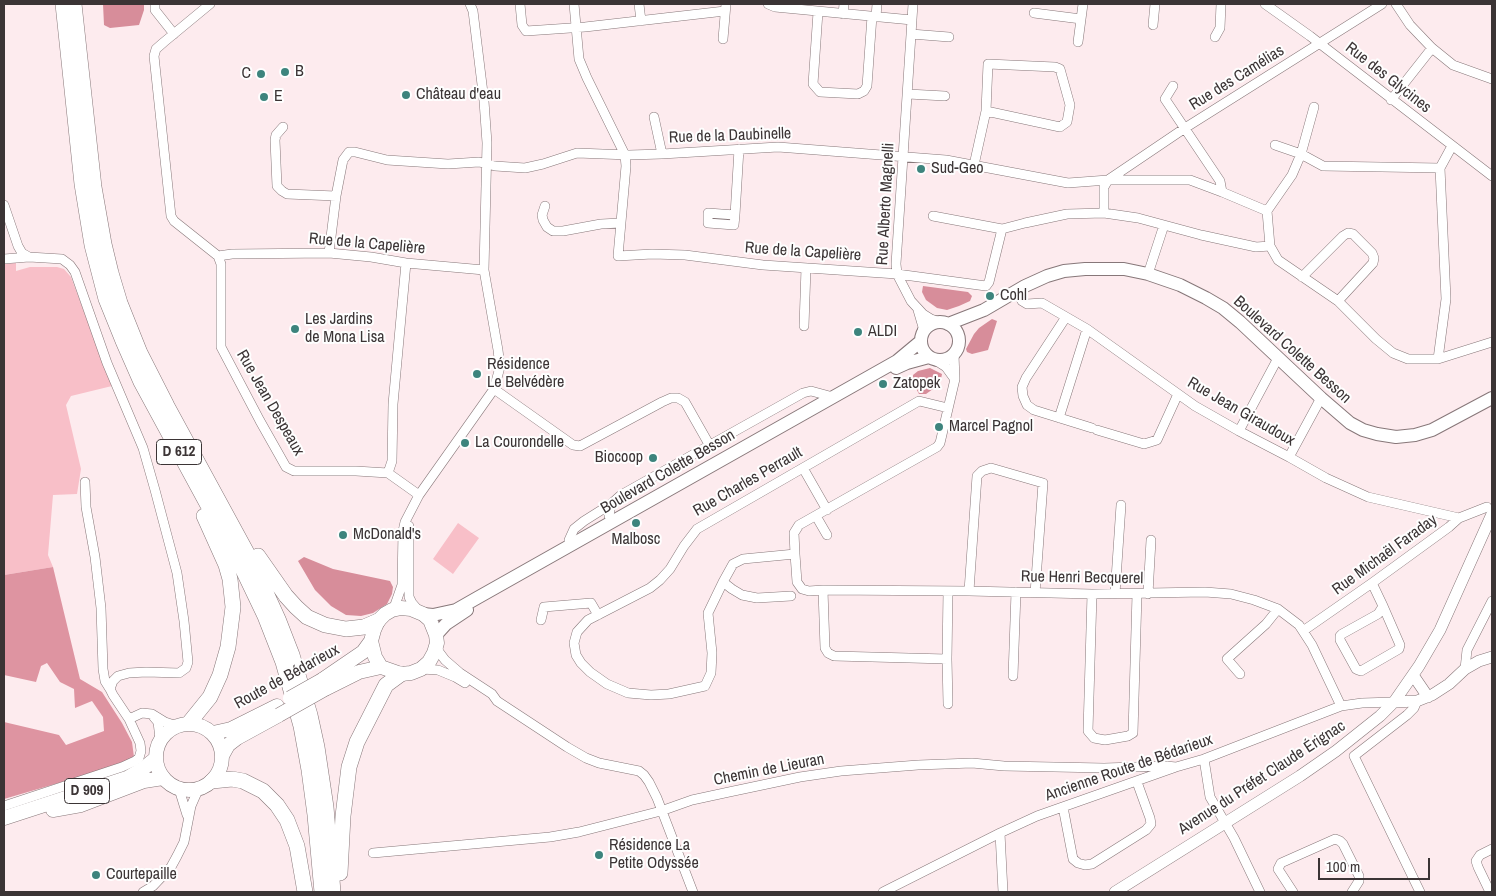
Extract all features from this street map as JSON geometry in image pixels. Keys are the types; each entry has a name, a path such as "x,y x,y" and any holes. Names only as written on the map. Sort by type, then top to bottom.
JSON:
{"highway":[{"name":"D 612","path":"63,4 87,215 106,299 122,341 141,382 244,570 283,662 301,726 309,770 322,892"},
{"name":"D 612","path":"74,4 93,178 104,244 120,303 140,353 167,406 253,564 292,655 310,715 320,766 326,808 333,892"},
{"path":"68,53 66,84 74,192 83,248 94,292 119,358 204,517 226,565 230,579 233,607 225,661 210,697 183,724"},
{"path":"140,353 188,432 249,542 296,607 307,617 325,625 346,629 364,627 378,621"},
{"path":"340,892 342,838 349,767 357,742 386,685 401,674"},
{"path":"212,781 243,780 263,791 277,805 287,820 297,846 305,892"}],"main road":[{"name":"Boulevard Colette Besson","path":"958,335 984,310 1017,290 1047,276 1064,271 1104,268 1124,269 1148,274 1184,286 1223,308 1320,398 1350,423 1363,430 1396,437 1414,435 1432,430 1492,398"},
{"name":"Boulevard Colette Besson","path":"944,323 984,310"},
{"path":"944,323 953,327 958,335 959,346 954,355 945,360 932,359 924,353 921,338 929,325 944,323"},
{"name":"Boulevard Colette Besson","path":"421,613 433,615 456,610 567,544 630,512 897,361 921,338"},
{"name":"Boulevard Colette Besson","path":"436,639 446,624 458,615 900,366 914,360 932,359"},
{"path":"401,608 421,613 430,620 436,639 434,653 429,662 421,669 411,673 401,674 381,667 375,657 371,642 374,630 378,621 392,610 401,608"},
{"name":"Route de Bédarieux","path":"222,754 228,745 237,738 278,710 323,684 363,652 371,642"},
{"name":"Route de Bédarieux","path":"323,684 381,667"},
{"name":"Route de Bédarieux","path":"212,733 231,729 278,710"},
{"path":"183,724 198,724 212,733 221,746 222,764 212,781 198,790 188,791 170,785 158,769 155,758 156,748 160,739 167,732 183,724"},
{"name":"D 909","path":"9,817 126,778 144,768 155,758"},
{"name":"D 909","path":"9,817 81,805 144,781 163,778"}],"street":[{"path":"155,4 155,10 174,34"},
{"path":"210,4 156,49 154,56 171,216 174,221 218,256"},
{"path":"392,610 402,585 404,522 419,495 494,389 500,367 484,270 488,143 470,4"},
{"path":"520,4 522,25 526,31 586,27 726,7 722,39"},
{"path":"545,206 542,215 543,220 547,227 553,231 620,223 626,166 625,155 579,59 574,4"},
{"path":"639,4 641,20"},
{"path":"768,4 774,7 818,12 912,20"},
{"path":"843,14 844,4"},
{"path":"818,12 813,84 820,92 858,94 864,92 867,86 877,4"},
{"name":"Rue Alberto Magnelli","path":"913,4 896,264 906,293 918,310"},
{"path":"1078,42 1083,4"},
{"path":"1153,25 1155,4"},
{"path":"1214,36 1220,28 1221,4"},
{"name":"Rue des Glycines","path":"1265,4 1492,176"},
{"name":"Rue des Camélias","path":"1108,180 1185,128 1382,4"},
{"path":"1396,4 1410,25 1432,48 1453,65 1492,79"},
{"path":"1034,13 1081,19"},
{"path":"912,34 949,36"},
{"path":"1391,100 1432,48"},
{"path":"974,165 986,111 988,64 1060,69 1070,105 1067,122 1060,127 986,111"},
{"path":"1173,86 1165,99 1220,182 1222,192"},
{"path":"908,94 945,96"},
{"path":"1314,107 1301,154 1292,175 1267,211 1270,246 1278,260 1338,301 1376,339 1393,353 1408,359 1438,359 1492,342"},
{"path":"654,117 662,154"},
{"path":"282,127 275,140 277,186 287,194 336,196 329,253"},
{"path":"1275,145 1301,154 1323,166 1440,168"},
{"path":"1438,359 1446,299 1440,168 1452,146"},
{"name":"Rue de la Daubinelle","path":"336,196 343,160 349,152 387,160 448,164 479,162 495,166 525,168 577,153 662,154 778,147 946,160 1068,183 1108,180 1190,180 1267,211"},
{"path":"735,215 739,149"},
{"path":"1131,164 1144,180"},
{"path":"1104,213 1104,187 1108,180"},
{"path":"4,205 18,246 22,253 29,257"},
{"path":"932,216 1002,230 1067,214 1104,213 1138,218 1256,247 1270,246"},
{"name":"Rue de la Capelière","path":"620,223 618,256 685,255 745,263 898,274 986,286 989,282 1002,230"},
{"path":"1148,274 1164,225"},
{"path":"1302,277 1343,236 1348,233 1353,234 1372,253 1373,263 1338,301"},
{"name":"Rue de la Capelière","path":"218,256 232,254 329,253 372,257 406,263 484,270"},
{"name":"Rue Jean Despeaux","path":"218,256 221,264 221,347 286,467 294,470 388,473"},
{"path":"4,260 29,257 62,259 75,272 107,363 143,448 177,573 187,646 188,662 186,668 179,673 146,672 118,676 113,681 110,689"},
{"path":"406,263 393,404 392,460 388,473 419,495"},
{"path":"804,326 806,268"},
{"name":"Rue Jean Giraudoux","path":"1017,290 1022,300 1027,304 1042,303 1087,329 1195,406 1239,431 1290,456 1326,478 1368,497 1459,518"},
{"path":"918,310 931,319 944,323"},
{"path":"918,310 923,327 921,338"},
{"path":"1066,317 1022,387 1027,405 1034,410 1144,444 1157,440 1178,394"},
{"path":"1059,418 1087,329"},
{"path":"795,554 794,533 799,525 937,447 940,443 955,379 954,355"},
{"path":"1239,431 1278,358"},
{"path":"932,359 946,367 955,379"},
{"path":"494,389 573,445 580,446 662,402 671,398 678,398 685,402 710,446"},
{"path":"567,544 574,529 621,495 803,393 811,391 833,397"},
{"path":"1290,456 1320,398"},
{"name":"Rue Charles Perrault","path":"795,554 743,559 733,564 708,613 712,653 711,673 705,686 669,694 628,693 608,684 590,672 576,655 574,644 577,632 588,620 650,588 660,580 670,569 697,529 920,401 948,408"},
{"path":"803,468 827,510"},
{"path":"969,591 977,476 982,470 991,468 1043,483 1034,593"},
{"path":"4,806 122,767 139,758 141,751 140,743 129,719 105,681 101,608 95,557 86,507 85,482"},
{"path":"609,516 611,504"},
{"path":"1115,594 1121,505"},
{"path":"567,544 609,516 620,512 630,512"},
{"path":"410,513 409,597 421,613"},
{"path":"1443,514 1449,527"},
{"path":"816,516 828,535"},
{"name":"Rue Michaël Faraday","path":"1303,631 1372,584 1459,518 1490,518"},
{"name":"Avenue du Préfet Claude Érignac","path":"1115,892 1300,776 1336,751 1380,716 1394,702 1413,675 1440,630 1490,518"},
{"path":"1148,594 1152,540"},
{"name":"Rue Henri Becquerel","path":"795,554 797,582 802,589 809,591 969,591 1092,594 1205,592 1232,594 1254,600 1278,610 1299,625 1312,645 1341,706"},
{"path":"723,582 742,594 758,598 791,596"},
{"path":"1372,584 1384,606 1400,645 1399,649 1361,671 1358,670 1340,640 1340,636 1378,614 1384,606"},
{"path":"823,590 825,648 828,653 834,656 947,659"},
{"path":"948,591 948,704"},
{"path":"1013,676 1016,592"},
{"path":"1092,594 1088,731 1094,738 1105,740 1128,736 1133,733 1137,594"},
{"path":"1465,669 1467,650 1492,601"},
{"path":"541,620 544,607 592,603 598,614"},
{"path":"1240,674 1227,659 1266,624 1278,610"},
{"path":"436,639 439,652 444,660 492,694 498,701 586,758 599,763 639,771 649,782 693,892"},
{"path":"1420,892 1354,756 1407,715 1423,699 1449,684 1465,669 1479,661 1492,657"},
{"path":"421,669 438,670 454,677 489,699 498,701"},
{"path":"1413,675 1423,699"},
{"path":"1394,702 1423,699"},
{"name":"Ancienne Route de Bédarieux","path":"883,892 1037,816 1204,758 1341,706 1394,702"},
{"path":"129,719 142,713 152,714 165,722 183,724"},
{"path":"152,714 158,722 160,739"},
{"path":"1204,758 1210,798 1234,838 1260,892"},
{"name":"Chemin de Lieuran","path":"373,853 550,837 579,832 661,811 692,800 800,778 841,772 918,765 972,763 1004,766 1104,768 1176,767"},
{"path":"1063,807 1073,859 1078,864 1085,866 1092,864 1146,830 1151,824 1137,782"},
{"path":"179,789 188,818"},
{"path":"143,892 153,886 171,867 184,842 188,818 198,790"},
{"path":"1000,833 1003,892"},
{"path":"1293,892 1278,869 1282,863 1335,839 1340,840 1343,844 1359,876 1352,892"},
{"path":"1490,892 1476,861 1480,855 1492,849"}],"shaded area":[{"path":"103,4 144,4 139,25 110,28 104,25"},
{"path":"16,263 16,271 30,267 57,267 64,269 71,277 112,386 71,396 66,405 81,469 77,494 53,495 48,555 53,567 4,575 4,264"},
{"path":"923,286 968,292 972,296 970,301 959,306 947,310 937,308 926,300 922,292"},
{"path":"992,319 997,321 988,350 972,354 967,352 966,349 974,334"},
{"path":"930,368 942,374 941,379 926,394 919,394 913,383 913,375 918,371"},
{"path":"458,523 479,538 453,574 433,559"},
{"path":"304,557 333,569 390,581 393,587 392,594 387,604 373,613 361,616 346,615 331,606 315,590 298,561"},
{"path":"53,567 80,679 102,692 132,742 134,757 113,767 4,799 4,722 59,735 66,745 104,731 103,717 92,701 75,708 74,689 60,682 47,663 41,666 36,682 4,675 4,575"}],"place":[{"name":"B","path":"285,72"},
{"name":"C","path":"261,74"},
{"name":"Château d'eau","path":"406,95"},
{"name":"E","path":"264,97"},
{"name":"Sud-Geo","path":"921,169"},
{"name":"Cohl","path":"990,296"},
{"name":"Les Jardins de Mona Lisa","path":"295,329"},
{"name":"ALDI","path":"858,332"},
{"name":"Résidence Le Belvédère","path":"477,374"},
{"name":"Zatopek","path":"883,384"},
{"name":"Marcel Pagnol","path":"939,427"},
{"name":"La Courondelle","path":"465,443"},
{"name":"Biocoop","path":"653,458"},
{"name":"Malbosc","path":"636,523"},
{"name":"McDonald's","path":"343,535"},
{"name":"Résidence La Petite Odyssée","path":"599,855"},
{"name":"Courtepaille","path":"96,875"}]}
